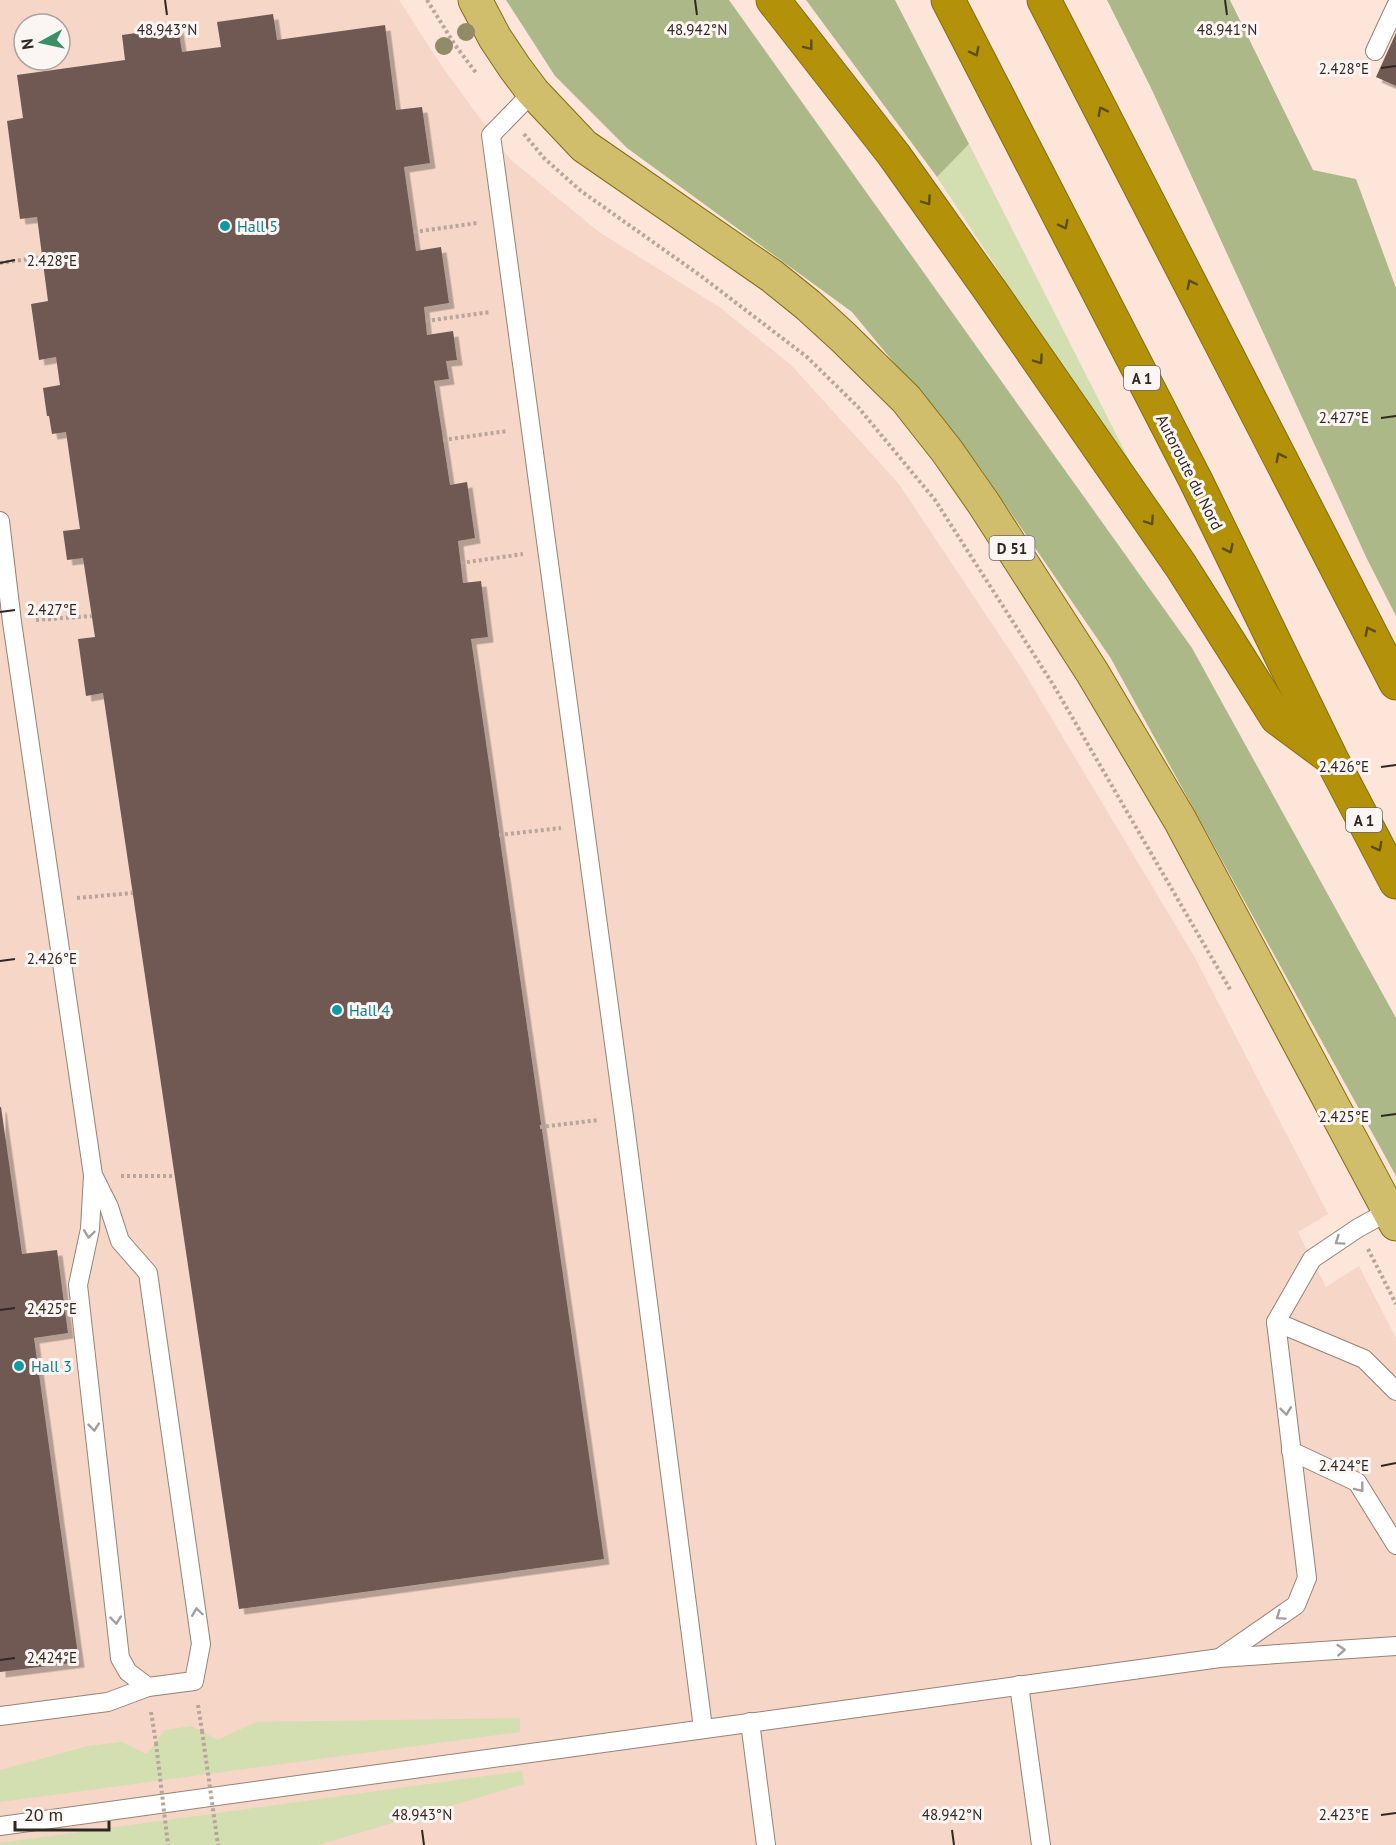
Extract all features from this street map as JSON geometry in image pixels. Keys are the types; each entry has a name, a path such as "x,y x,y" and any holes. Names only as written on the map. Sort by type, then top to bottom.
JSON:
{"highway":[{"path":"773,0 894,155 992,293 1181,566 1277,718 1331,758"},
{"name":"Autoroute du Nord","path":"948,0 1196,481 1331,758 1396,882"},
{"path":"1044,0 1396,683"},
{"path":"1056,0 1062,32"}],"main road":[{"name":"D 51","path":"475,0 495,38 515,68 533,92 584,146 772,276 808,305 906,399 947,452 984,504 1092,672 1180,820 1392,1217"}],"lane":[{"path":"1376,51 1396,6"},
{"path":"533,92 491,135 624,1117 703,1728"},
{"path":"0,521 12,622 8,652 52,900 93,1175 90,1229 78,1285 120,1658 128,1672 148,1687"},
{"path":"0,1716 108,1702 148,1687 194,1681 201,1644 148,1273 120,1241 109,1207 93,1175"},
{"path":"1220,1658 1296,1605 1307,1578 1276,1323 1312,1259 1358,1228 1392,1217"},
{"path":"1276,1323 1364,1359 1396,1391"},
{"path":"1291,1451 1357,1482 1396,1545"},
{"path":"0,1826 1018,1684 1220,1658 1396,1646"},
{"path":"1018,1684 1041,1845"},
{"path":"750,1722 766,1845"}],"path":[{"path":"427,0 455,45 480,78"},
{"path":"510,117 544,158 581,191 701,276 807,357 858,407 935,500 1054,686 1234,996"},
{"path":"414,232 502,220"},
{"path":"0,263 42,257"},
{"path":"426,321 514,309"},
{"path":"443,440 531,428"},
{"path":"461,563 548,551"},
{"path":"12,622 92,616"},
{"path":"499,836 584,825"},
{"path":"52,900 133,893"},
{"path":"540,1127 624,1117"},
{"path":"93,1175 174,1176"},
{"path":"1358,1228 1396,1304"},
{"path":"202,1731 218,1845"},
{"path":"156,1743 168,1845"}],"shaded area":[{"path":"0,0 399,0 443,68 510,159 599,232 721,308 792,366 899,484 1022,669 1194,956 1328,1214 1298,1232 1326,1287 1359,1266 1396,1338 1396,1845 0,1845"}],"green space":[{"path":"506,0 729,0 1192,648 1396,1018 1396,1176 1110,657 976,462 852,312 627,148 555,76"},
{"path":"806,0 895,0 969,144 937,177"},
{"path":"1107,0 1230,0 1313,170 1356,179 1396,288 1396,616 1367,559 1152,90"},
{"path":"969,144 1150,501 937,177"},
{"path":"520,1718 520,1732 0,1802 0,1770 88,1746 121,1742 147,1754 165,1730 192,1726 218,1740 256,1722"},
{"path":"522,1771 524,1784 318,1845 0,1845 0,1843"}],"building":[{"name":"Hall 4","path":"273,14 277,40 385,25 396,110 422,107 430,163 404,167 416,251 441,247 449,303 424,307 427,335 453,331 457,360 446,361 449,379 434,381 450,485 467,482 475,538 458,541 463,583 481,581 488,637 471,639 604,1559 239,1609 103,693 86,696 78,639 95,637 83,558 67,560 63,531 80,529 66,432 52,434 43,388 60,385 56,357 39,360 31,304 48,301 37,217 20,219 7,121 23,118 17,75 39,72 72,72 72,67 125,60 122,35 178,27 182,52 221,47 217,22"},
{"path":"1396,33 1396,86 1376,77"},
{"name":"Hall 3","path":"0,1107 22,1254 57,1250 68,1333 34,1338 79,1662 0,1672"}],"place":[{"name":"Hall 5","path":"225,226"},
{"name":"Hall 4","path":"337,1010"},
{"name":"Hall 3","path":"19,1366"}]}
